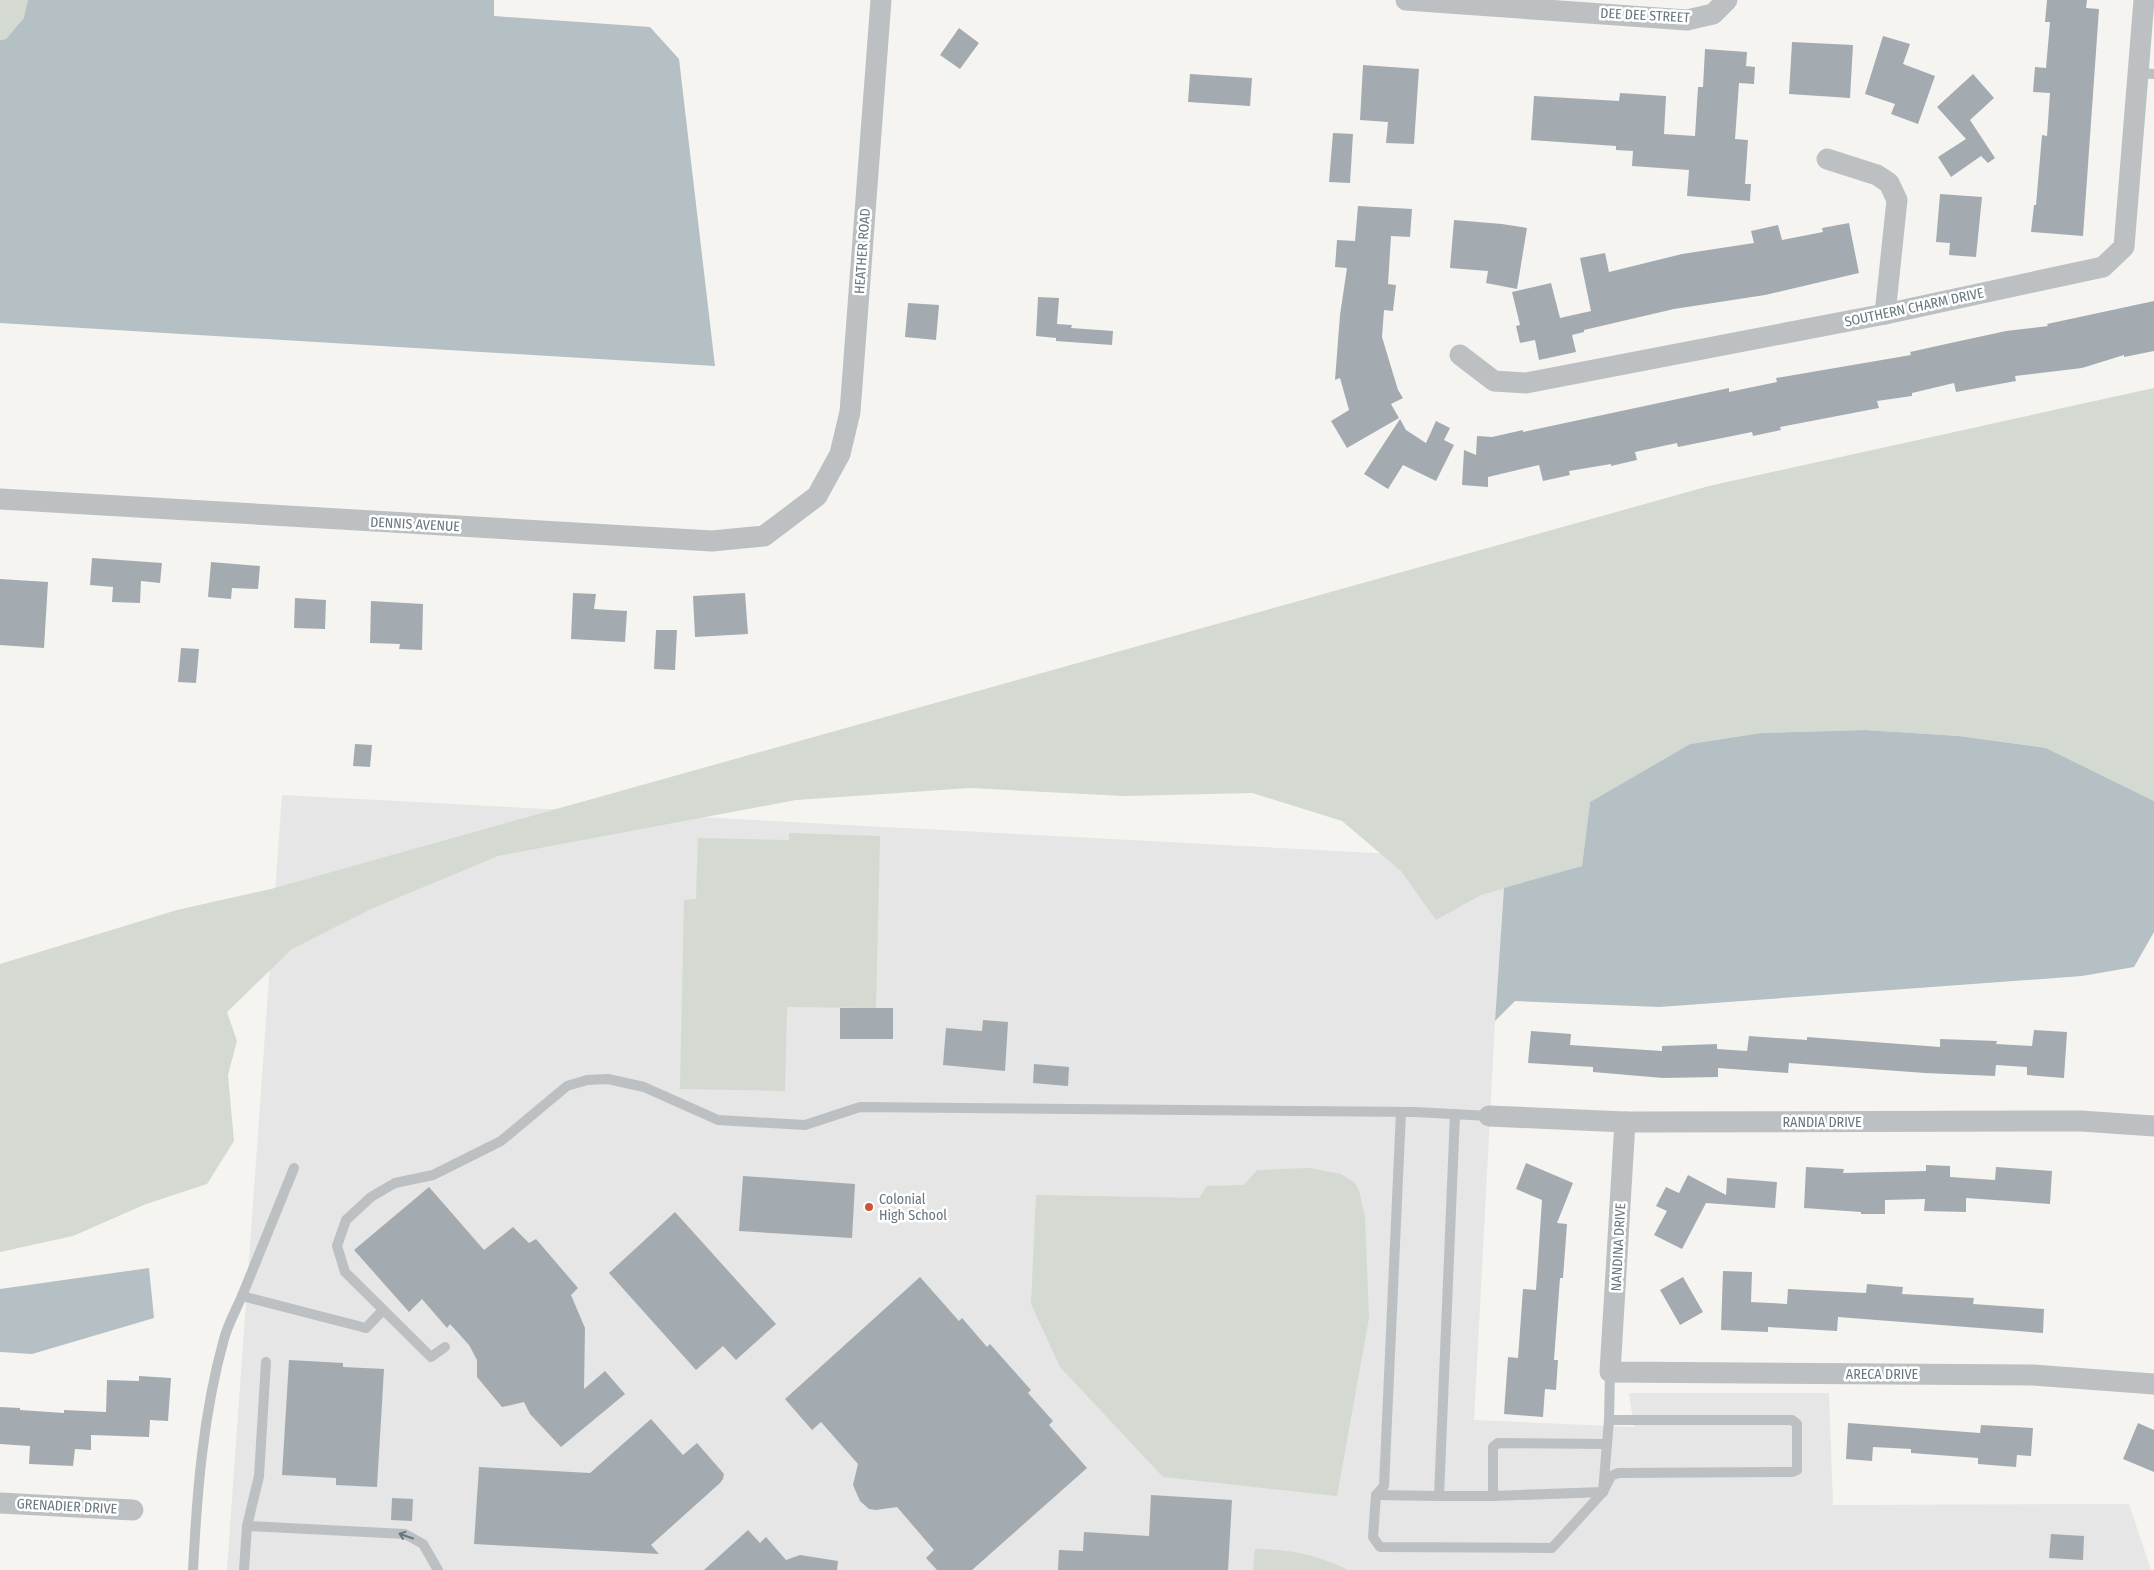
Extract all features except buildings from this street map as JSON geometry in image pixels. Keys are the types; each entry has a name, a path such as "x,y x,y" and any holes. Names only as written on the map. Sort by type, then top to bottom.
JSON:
{"street":[{"name":"HEATHER ROAD","path":"817,496 840,454 850,412 882,0"},
{"name":"DEE DEE STREET","path":"1406,0 1687,20 1713,14 1727,0"},
{"name":"SOUTHERN CHARM DRIVE","path":"1460,354 1494,381 1526,383 1885,314 2103,267 2124,247 2146,74 2144,0"},
{"path":"1827,159 1877,175 1890,183 1897,200 1885,314"},
{"name":"DENNIS AVENUE","path":"0,499 712,541 764,536 817,496"},
{"name":"RANDIA DRIVE","path":"1489,1116 1625,1122 2080,1121 2154,1126"},
{"name":"NANDINA DRIVE","path":"1610,1372 1625,1122"},
{"name":"ARECA DRIVE","path":"1610,1372 2032,1375 2154,1384"},
{"name":"GRENADIER DRIVE","path":"0,1503 133,1510"}],"lane":[{"path":"445,1347 431,1357 345,1272 338,1246 346,1220 371,1197 396,1182 433,1175 502,1141 566,1086 586,1080 608,1078 644,1087 718,1120 805,1125 860,1107 1401,1112 1489,1116"},
{"path":"1401,1112 1384,1486 1376,1495 1373,1537 1380,1547 1552,1548 1603,1492 1611,1476 1618,1473 1792,1472 1797,1470 1797,1424 1792,1420 1609,1420"},
{"path":"1439,1496 1455,1114"},
{"path":"193,1570 198,1478 209,1410 224,1337 294,1168"},
{"path":"242,1296 366,1328 383,1310"},
{"path":"244,1570 247,1526 259,1476 266,1362"},
{"path":"1603,1492 1609,1420 1610,1372"},
{"path":"1493,1496 1493,1447 1498,1443 1607,1444"},
{"path":"1376,1495 1493,1496 1603,1492"},
{"path":"247,1526 405,1534 423,1544 438,1570"}],"shaded area":[{"path":"0,0 28,0 25,18 6,39 0,40"},
{"path":"28,0 494,0 494,16 650,27 679,59 715,366 0,323 0,40 6,39 24,18"},
{"path":"2154,388 2154,801 2046,748 1959,736 1865,730 1761,733 1690,744 1590,802 1582,866 1481,895 1436,920 1401,871 1342,821 1252,793 1124,796 970,788 796,800 498,856 373,908 292,949 227,1012 237,1041 228,1075 234,1141 207,1184 146,1204 73,1236 0,1252 0,964 177,910 271,889 1709,486"},
{"path":"1865,730 1959,736 2046,748 2154,801 2154,932 2134,967 2082,976 1659,1007 1515,1001 1495,1021 1504,888 1582,866 1590,802 1690,744 1761,733"},
{"name":"Colonial High School","path":"282,795 1506,860 1495,1021 1474,1420 1634,1427 1629,1393 1829,1393 1833,1505 2129,1504 2151,1570 227,1570"},
{"path":"789,833 880,836 876,1008 787,1007 785,1091 680,1089 684,900 696,899 698,838 789,840"},
{"path":"1309,1168 1341,1174 1355,1183 1359,1191 1365,1217 1369,1318 1337,1496 1163,1477 1060,1367 1031,1304 1036,1195 1199,1198 1207,1186 1244,1185 1257,1170"},
{"path":"149,1268 154,1318 32,1354 0,1352 0,1289"},
{"path":"1255,1549 1303,1554 1326,1560 1348,1570 1253,1570"}],"place":[{"name":"Colonial High School","path":"869,1207"}]}
